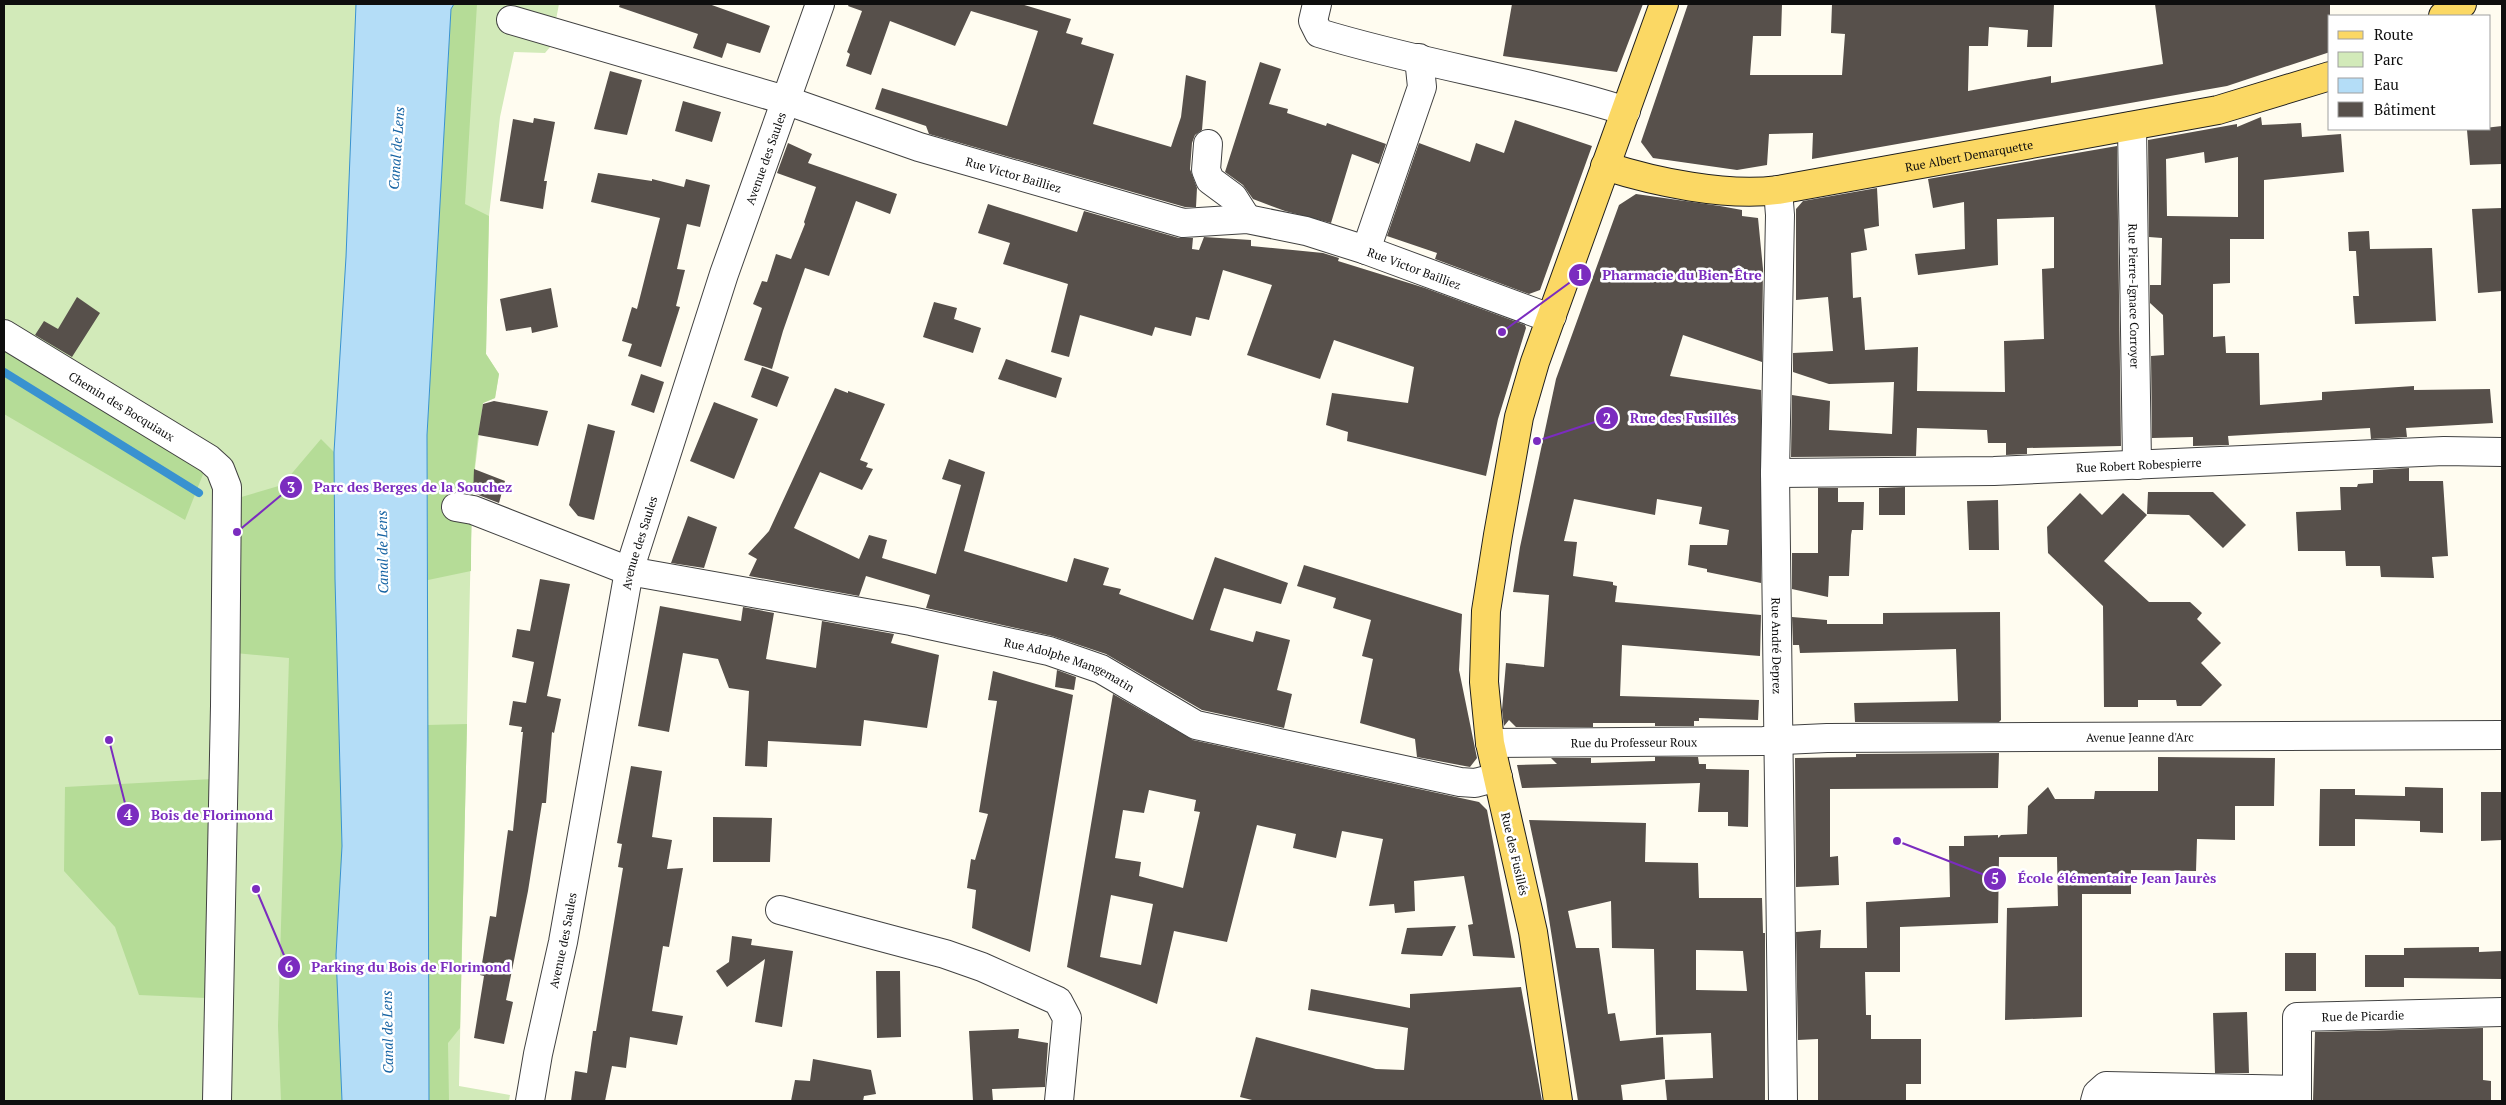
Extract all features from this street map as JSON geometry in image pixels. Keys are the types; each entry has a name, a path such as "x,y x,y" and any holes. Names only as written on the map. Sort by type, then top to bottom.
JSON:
{"main road":[{"name":"Rue des Fusillés","path":"1558,1101 1533,932 1490,743 1484,682 1486,612 1519,417 1552,316 1664,4"},
{"path":"2445,15 2462,4"},
{"name":"Rue Albert Demarquette","path":"1606,166 1648,178 1732,192 1757,193 2218,110 2328,77"}],"street":[{"name":"Avenue des Saules","path":"530,1101 538,1054 563,942 630,571 724,274 820,4"},
{"path":"1317,4 1313,21 1319,33 1364,47 1419,58 1626,111"},
{"name":"Rue Victor Bailliez","path":"511,20 785,100 919,147 1183,222 1247,218 1306,231 1366,250 1539,314 1552,316"},
{"path":"1366,250 1422,87 1419,58"},
{"name":"Rue Pierre-Ignace Corroyer","path":"2132,126 2136,466"},
{"path":"1208,144 1206,170 1210,180 1232,197 1247,218"},
{"name":"Rue André Deprez","path":"1778,190 1780,215 1775,473 1783,1101"},
{"name":"Chemin des Bocquiaux","path":"4,334 209,459 220,469 227,488 225,706 217,1101"},
{"name":"Rue Robert Robespierre","path":"1775,473 1994,471 2444,451 2502,452"},
{"name":"Rue Adolphe Mangematin","path":"456,507 473,510 630,571 911,621 1049,651 1101,669 1196,725 1460,782 1476,783 1498,777"},
{"name":"Avenue Jeanne d'Arc","path":"1777,740 1827,738 2502,735"},
{"name":"Rue du Professeur Roux","path":"1490,743 1777,740"},
{"path":"780,910 945,954 982,967 1058,1001 1067,1018 1059,1101"},
{"name":"Rue de Picardie","path":"2095,1101 2097,1094 2106,1086 2297,1096 2297,1017 2502,1012"}],"green space":[{"path":"4,4 559,4 551,46 545,53 514,52 500,117 489,216 486,354 499,374 495,398 483,403 472,493 459,1086 510,1095 509,1101 4,1101"},
{"path":"454,4 477,4 465,204 489,216 486,354 499,374 495,398 483,403 477,445 471,529 471,571 428,580 427,435 451,9"},
{"path":"4,334 209,459 185,520 4,414"},
{"path":"321,439 334,452 335,579 342,846 336,955 342,1101 281,1101 278,1026 289,658 235,653 238,498 282,485"},
{"path":"467,724 460,1028 448,1043 449,1101 429,1101 427,725"},
{"path":"213,779 228,999 139,995 115,927 64,871 65,787"}],"water":[{"name":"Canal de Lens","path":"356,4 454,4 451,9 427,435 429,1101 342,1101 336,955 342,846 335,579 334,452 346,257"}],"building":[{"path":"620,4 709,4 770,26 760,53 727,43 722,58 693,48 698,34 619,7"},
{"path":"849,4 1021,4 1071,19 1066,33 1083,38 1081,44 1114,54 1093,124 1171,147 1181,117 1186,75 1206,81 1202,130 1195,135 1192,143 1190,169 1197,188 1196,207 1185,207 929,134 926,126 875,109 882,88 1007,126 1038,31 971,11 955,46 890,21 871,75 846,66 850,54 847,52 862,11 848,6"},
{"path":"1512,4 1643,4 1617,72 1503,56"},
{"path":"1688,4 1782,4 1781,36 1753,36 1750,75 1842,75 1845,34 1831,33 1832,4 2054,4 2052,47 2027,47 2028,30 1989,27 1988,46 1969,46 1968,91 2051,76 2051,83 2163,64 2155,4 2330,4 2330,15 2328,15 2328,53 2227,86 1812,159 1813,133 1769,134 1767,165 1737,170 1653,158 1641,142"},
{"path":"1260,62 1281,69 1269,104 1288,109 1287,113 1326,126 1327,123 1386,144 1379,164 1352,154 1331,223 1285,211 1253,199 1243,185 1225,172"},
{"path":"610,71 642,80 627,135 594,129"},
{"path":"683,101 721,112 712,142 675,131"},
{"path":"2261,117 2262,125 2301,123 2302,137 2341,134 2344,172 2264,180 2264,239 2230,239 2230,283 2213,284 2213,337 2225,336 2226,353 2259,353 2260,405 2322,400 2322,392 2414,386 2414,390 2490,389 2493,423 2406,428 2407,437 2371,439 2370,428 2228,436 2229,445 2193,446 2193,437 2152,438 2151,356 2164,355 2163,315 2150,303 2150,285 2161,285 2162,238 2149,237 2148,140 2237,124 2237,127","holes":["2204,152 2205,163 2238,157 2238,217 2167,216 2166,159"]},
{"path":"534,118 555,122 544,181 547,181 543,209 500,201 513,119 533,123"},
{"path":"1515,120 1592,146 1540,290 1529,294 1435,259 1437,253 1387,236 1419,143 1470,162 1476,143 1504,153"},
{"path":"2502,126 2502,164 2470,165 2467,130 2491,130 2491,127"},
{"path":"788,143 812,154 808,163 897,194 890,214 856,201 829,276 805,268 772,369 744,360 762,308 753,304 762,281 767,282 776,254 791,259 805,224 804,222 816,187 777,173"},
{"path":"2117,146 2121,446 2027,448 2027,454 2006,455 2006,443 1988,443 1987,430 1917,428 1916,456 1791,457 1792,395 1830,401 1829,430 1892,434 1894,382 1829,384 1793,372 1793,353 1833,351 1828,297 1796,300 1796,209 1803,201 1877,188 1879,226 1864,229 1867,250 1851,253 1853,298 1861,297 1865,350 1918,347 1917,391 2005,392 2004,341 2044,339 2042,269 2054,268 2054,217 1997,219 1998,265 1918,275 1915,254 1965,249 1964,202 1933,208 1928,179"},
{"path":"598,173 652,181 652,179 684,187 686,179 710,185 700,227 687,224 677,269 685,270 676,306 680,307 661,367 628,356 632,344 622,341 632,307 637,309 660,218 591,202"},
{"path":"1636,194 1742,210 1742,216 1758,218 1763,269 1762,362 1683,335 1670,376 1761,390 1761,583 1707,572 1707,569 1688,565 1690,545 1727,545 1729,530 1699,524 1702,507 1657,499 1655,515 1574,499 1564,541 1577,542 1573,576 1613,582 1613,585 1617,586 1615,602 1761,615 1760,656 1622,645 1620,696 1759,700 1758,720 1699,718 1699,721 1694,721 1694,726 1655,726 1655,723 1593,723 1593,727 1516,727 1509,720 1504,726 1502,710 1506,663 1544,667 1549,595 1513,592 1520,547 1556,379 1619,205"},
{"path":"988,204 1077,232 1084,211 1179,238 1193,238 1192,249 1199,250 1204,237 1251,240 1251,246 1323,253 1339,258 1338,261 1425,288 1525,325 1526,328 1498,419 1486,476 1347,441 1348,432 1326,425 1332,393 1408,403 1414,367 1334,340 1320,379 1247,355 1272,285 1223,270 1209,320 1196,317 1191,336 1155,327 1152,336 1080,315 1069,357 1051,352 1068,284 1003,264 1010,243 978,233"},
{"path":"2502,208 2502,291 2478,293 2472,209"},
{"path":"2369,231 2370,249 2432,248 2436,321 2355,324 2353,296 2359,296 2356,251 2349,251 2348,232"},
{"path":"551,288 558,327 532,333 531,327 506,331 500,299"},
{"path":"77,297 100,313 72,357 35,335 44,321 58,329"},
{"path":"934,302 957,308 954,319 981,328 973,353 923,337"},
{"path":"1006,359 1062,378 1056,398 998,379"},
{"path":"762,367 789,377 777,407 751,397"},
{"path":"641,374 664,382 654,413 631,405"},
{"path":"835,388 885,404 860,460 868,463 866,467 873,469 862,490 820,472 794,528 859,559 869,535 887,540 882,558 936,574 961,485 942,479 949,459 985,472 964,551 1067,582 1074,558 1109,568 1103,585 1121,589 1119,594 1193,620 1215,557 1288,583 1281,604 1224,588 1210,630 1253,642 1256,631 1290,640 1277,690 1292,694 1284,728 1202,710 1106,654 1052,636 926,608 930,595 866,576 859,596 749,576 757,559 748,554 769,531"},
{"path":"494,401 548,411 538,446 478,435 483,404"},
{"path":"714,402 758,419 734,479 690,461"},
{"path":"588,424 615,431 594,520 578,516 569,505"},
{"path":"2409,468 2409,481 2443,481 2448,556 2432,557 2434,578 2381,577 2380,566 2346,566 2345,551 2298,551 2296,512 2341,510 2340,487 2357,487 2358,484 2373,483 2373,470"},
{"path":"474,469 505,481 499,503 473,493"},
{"path":"1905,487 1905,515 1879,515 1879,488"},
{"path":"1818,488 1838,488 1838,502 1864,502 1863,530 1852,530 1849,576 1829,576 1828,597 1792,589 1792,553 1818,553"},
{"path":"2148,492 2213,492 2246,525 2223,548 2189,515 2147,514"},
{"path":"2080,493 2102,515 2123,493 2147,515 2104,561 2149,602 2190,602 2202,613 2197,619 2221,643 2201,663 2222,685 2201,706 2177,706 2176,700 2138,700 2138,707 2104,707 2103,606 2048,553 2047,527"},
{"path":"1998,500 1999,550 1969,550 1967,501"},
{"path":"688,516 717,527 704,568 671,563"},
{"path":"1304,565 1462,614 1459,670 1477,758 1470,767 1417,757 1415,739 1360,723 1373,659 1362,656 1371,620 1333,608 1336,598 1297,586"},
{"path":"540,579 570,584 547,696 561,699 554,733 552,732 546,803 542,803 528,891 506,1000 513,1002 504,1044 474,1038 484,976 480,975 490,916 496,917 508,830 513,831 523,732 521,732 522,727 509,725 513,701 526,703 534,662 512,657 517,629 530,631"},
{"path":"660,606 741,621 743,607 774,613 766,659 816,668 822,621 894,634 891,643 939,655 927,728 864,720 861,746 768,741 767,767 745,766 749,691 729,688 718,659 683,653 669,732 638,726"},
{"path":"2000,612 2001,720 1999,722 1855,722 1854,703 1958,701 1956,649 1800,653 1799,645 1793,645 1792,617 1827,620 1827,624 1883,624 1883,613"},
{"path":"1057,670 1076,677 1074,690 1055,687"},
{"path":"993,671 1073,695 1030,952 972,928 976,890 967,888 971,859 975,860 988,814 979,812 997,701 988,700"},
{"path":"1113,694 1193,740 1479,802 1487,810 1515,958 1473,956 1468,925 1473,924 1464,876 1414,881 1415,911 1395,913 1394,904 1369,906 1383,839 1342,831 1336,858 1293,848 1296,834 1257,825 1227,942 1174,931 1157,1004 1067,967","holes":["1149,790 1196,800 1194,811 1200,812 1183,888 1139,876 1141,862 1115,858 1123,810 1144,813","1111,895 1153,904 1141,965 1100,957"]},
{"path":"1999,753 1998,788 1830,789 1830,857 1838,856 1839,885 1796,887 1795,758 1856,757 1856,754"},
{"path":"1655,757 1698,757 1699,764 1706,764 1706,769 1749,770 1748,827 1728,826 1728,812 1698,812 1700,783 1522,788 1517,765 1557,764 1551,758 1591,758 1591,763 1655,761"},
{"path":"2158,757 2275,758 2274,806 2235,806 2235,840 2197,839 2196,871 2131,870 2131,894 2082,894 2082,1017 2005,1020 2007,908 2058,906 2057,857 1999,857 1998,923 1900,927 1900,972 1865,972 1866,1015 1871,1015 1871,1039 1921,1039 1921,1084 1906,1084 1906,1101 1818,1101 1818,1039 1798,1040 1796,932 1821,930 1820,948 1867,948 1866,902 1950,897 1949,846 1964,846 1964,836 1998,835 1998,838 2001,835 2027,834 2028,806 2048,787 2055,799 2094,799 2095,791 2158,791"},
{"path":"631,766 662,771 652,837 672,840 667,869 683,868 669,947 663,946 652,1011 683,1016 677,1045 630,1037 626,1068 612,1066 605,1101 571,1101 575,1071 587,1073 593,1031 596,1031 623,868 618,867 622,844 617,843"},
{"path":"2405,787 2443,788 2443,833 2420,832 2420,821 2355,819 2355,846 2319,846 2320,789 2355,789 2355,795 2405,796"},
{"path":"2481,792 2502,792 2502,840 2481,841"},
{"path":"713,817 772,818 770,862 713,862"},
{"path":"1529,820 1646,823 1645,862 1698,863 1699,898 1762,898 1763,933 1765,933 1765,1101 1667,1101 1665,1080 1713,1078 1711,1033 1656,1035 1654,949 1612,948 1611,901 1568,911 1576,948 1599,948 1608,1014 1615,1013 1620,1041 1663,1037 1665,1079 1621,1085 1623,1101 1578,1101 1546,900","holes":["1696,950 1743,951 1747,991 1696,990"]},
{"path":"1456,926 1442,956 1401,954 1407,928"},
{"path":"732,936 752,939 751,945 793,951 782,1027 755,1022 765,959 727,987 716,971 729,962"},
{"path":"2479,947 2479,952 2502,951 2502,979 2404,978 2404,987 2365,987 2365,955 2404,955 2404,948"},
{"path":"2285,953 2316,953 2316,991 2285,991"},
{"path":"876,971 900,971 901,1037 877,1038"},
{"path":"1521,987 1542,1101 1256,1101 1240,1097 1256,1037 1376,1069 1404,1070 1408,1028 1308,1010 1311,989 1410,1008 1410,994"},
{"path":"2247,1012 2249,1073 2215,1073 2213,1013"},
{"path":"2483,1028 2483,1080 2491,1081 2491,1101 2313,1101 2315,1032"},
{"path":"1019,1029 1018,1038 1048,1043 1045,1087 992,1089 993,1101 973,1101 969,1031"},
{"path":"813,1059 871,1070 876,1094 864,1096 863,1101 791,1101 795,1080 810,1081"}],"waterway":[{"path":"4,372 199,493"}],"place":[{"name":"Pharmacie du Bien-Être","path":"1502,332"},
{"name":"Rue des Fusillés","path":"1537,441"},
{"name":"Parc des Berges de la Souchez","path":"237,532"},
{"name":"Bois de Florimond","path":"109,740"},
{"name":"École élémentaire Jean Jaurès","path":"1897,841"},
{"name":"Parking du Bois de Florimond","path":"256,889"}]}
